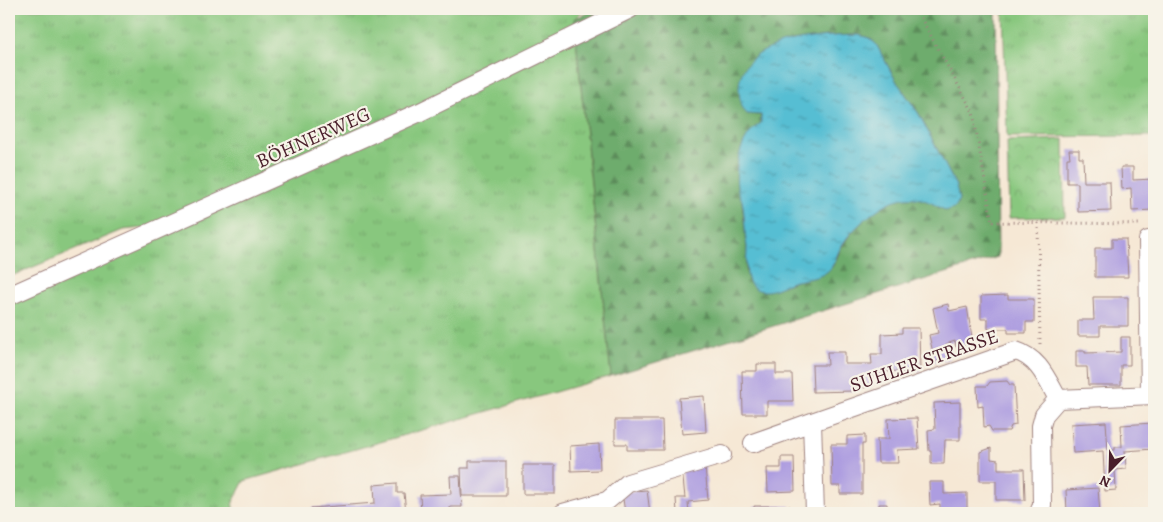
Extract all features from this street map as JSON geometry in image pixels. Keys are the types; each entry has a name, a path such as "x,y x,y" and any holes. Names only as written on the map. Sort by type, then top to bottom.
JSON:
{"street":[{"name":"BÖHNERWEG","path":"9,296 420,112 630,9"},
{"path":"1039,513 1042,505 1041,426 1044,415 1058,399 1152,395 1151,240"},
{"name":"SUHLER STRASSE","path":"752,443 1016,351 1033,358 1058,399"},
{"path":"812,422 815,513"},
{"path":"563,513 609,507 628,483 722,455"}],"path":[{"path":"916,9 973,112 992,222 1140,224 1151,240"},
{"path":"1038,223 1041,370"}],"green space":[{"path":"9,9 585,9 574,19 611,376 244,481 233,502 233,513 9,513 9,304 189,223 123,230 9,277"},
{"path":"596,9 996,9 998,257 611,376 574,19","holes":["859,35 869,38 876,44 895,79 919,114 956,186 946,211 936,205 916,198 898,199 889,202 866,218 856,228 842,246 832,267 818,275 775,289 746,273 747,248 742,201 754,128 761,123 761,115 747,114 792,41 826,36"]},
{"path":"1003,9 1154,9 1154,136 1007,137"},
{"path":"1064,139 1065,217 1009,218 1007,141"}],"water":[{"path":"859,35 869,38 876,44 895,79 919,114 956,186 959,200 956,207 946,211 924,200 915,198 897,200 888,204 878,209 857,226 842,245 832,266 824,274 792,282 777,289 759,290 753,287 747,276 744,211 736,178 740,151 748,135 761,123 761,115 747,114 741,104 739,86 744,70 754,58 769,49 787,42 826,36"}],"building":[{"path":"1069,150 1079,150 1079,158 1083,158 1084,182 1110,182 1111,211 1078,212 1078,183 1067,183 1067,158 1070,158"},
{"path":"1121,167 1133,167 1133,180 1154,179 1154,210 1132,211 1131,188 1122,189"},
{"path":"1112,239 1126,239 1128,277 1095,277 1095,248 1112,248"},
{"path":"1008,295 1008,299 1034,299 1034,322 1026,322 1026,333 1008,333 1008,329 988,329 988,319 981,319 981,296"},
{"path":"1093,297 1128,297 1128,326 1100,326 1100,336 1078,336 1078,320 1094,320"},
{"path":"948,304 949,311 967,307 973,343 956,347 955,341 946,344 949,359 935,362 929,335 938,333 933,308"},
{"path":"902,328 919,328 920,371 884,372 884,375 872,375 872,387 854,388 854,391 813,392 812,365 828,365 827,352 845,352 845,364 872,364 871,354 882,354 882,334 902,333"},
{"path":"1121,337 1130,337 1130,365 1121,365 1121,385 1088,385 1087,367 1076,367 1076,351 1085,351 1085,353 1121,352"},
{"path":"757,364 776,364 776,374 792,374 793,401 767,401 767,414 743,414 742,371 757,371"},
{"path":"1007,381 1010,385 1014,385 1016,425 1011,426 1009,431 992,431 989,426 984,427 983,406 978,407 977,386 987,386 990,382"},
{"path":"704,396 706,432 682,434 679,398"},
{"path":"960,402 960,440 945,440 944,464 931,464 928,430 935,429 934,403"},
{"path":"917,418 919,449 897,450 898,463 878,463 877,439 889,439 888,419"},
{"path":"615,420 662,420 663,450 627,450 627,444 615,444"},
{"path":"1106,422 1108,450 1122,447 1121,425 1153,423 1154,449 1125,451 1126,469 1115,470 1116,490 1105,491 1103,451 1073,453 1071,424"},
{"path":"865,435 865,444 862,444 862,494 840,494 840,486 832,486 831,444 847,444 847,436"},
{"path":"599,444 600,470 571,471 570,446"},
{"path":"991,448 991,459 998,460 998,469 1024,469 1025,500 996,500 996,481 980,481 980,452"},
{"path":"781,457 794,457 795,491 768,492 767,468 781,468"},
{"path":"469,461 506,461 506,496 462,496 461,468 469,468"},
{"path":"523,465 555,465 555,494 523,494"},
{"path":"705,466 708,500 688,502 689,513 677,513 676,498 685,498 682,468"},
{"path":"450,476 460,476 462,507 450,507 451,513 421,513 420,495 451,494"},
{"path":"929,482 944,482 944,494 967,493 967,513 940,513 940,504 930,505"},
{"path":"397,483 397,493 404,493 406,513 311,513 311,508 375,503 374,485"},
{"path":"1098,488 1100,513 1067,513 1066,490"},
{"path":"647,490 650,513 625,513 622,492"},
{"path":"879,504 887,504 887,513 879,513"},
{"path":"754,506 790,506 790,513 754,513"}]}
